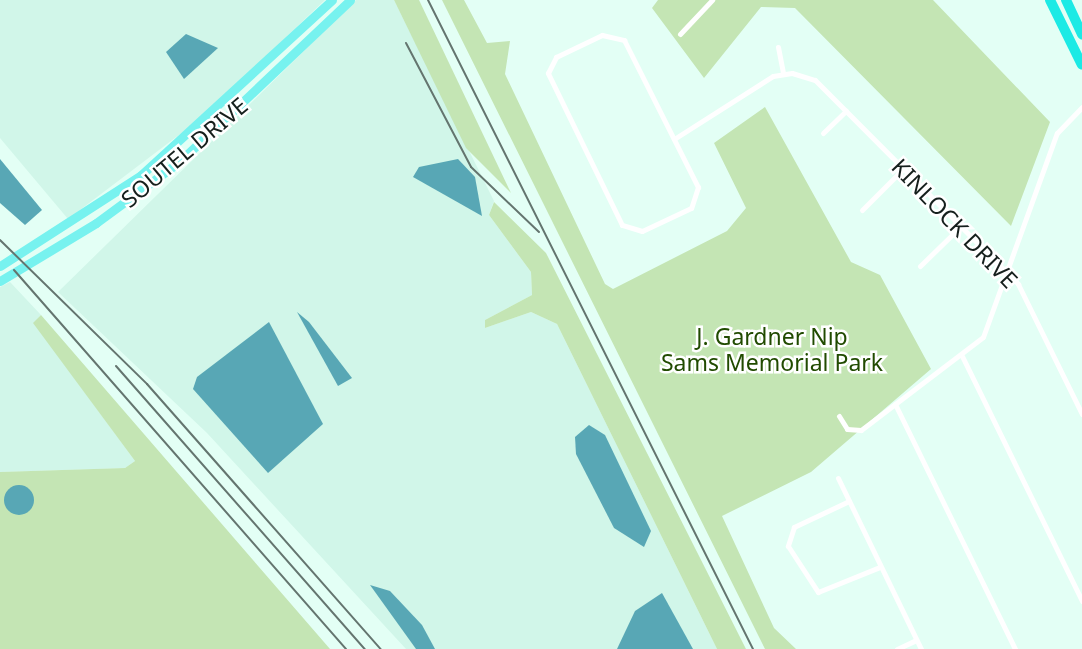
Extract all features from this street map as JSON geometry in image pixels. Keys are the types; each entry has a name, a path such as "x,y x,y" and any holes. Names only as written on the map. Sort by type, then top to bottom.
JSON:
{"highway":[{"path":"1051,0 1082,65"},
{"path":"1066,0 1082,34"}],"main road":[{"name":"SOUTEL DRIVE","path":"0,266 23,253 170,151 332,0"},
{"name":"SOUTEL DRIVE","path":"3,279 32,263 180,160 350,0"}],"street":[{"path":"680,34 712,0"},
{"path":"614,33 624,40 674,139 699,199 691,208 631,232 622,225 549,67 556,57 614,33"},
{"path":"674,139 783,73 778,47"},
{"name":"KINLOCK DRIVE","path":"783,73 815,80 1008,273 1082,414"},
{"path":"839,416 847,429 861,430 962,356 988,329 1057,133 1082,107"},
{"path":"823,133 846,111"},
{"path":"862,210 904,169"},
{"path":"920,266 961,226"},
{"path":"962,356 1082,601"},
{"path":"895,404 1015,649"},
{"path":"838,478 921,649"},
{"path":"849,501 789,535 809,587 818,592 880,566"},
{"path":"897,649 916,640"}],"shaded area":[{"path":"0,0 325,0 200,119 68,219 0,138"},
{"path":"356,0 394,0 494,201 489,215 531,272 532,295 485,320 485,328 531,312 557,324 717,649 406,649 207,433 58,292"},
{"path":"10,282 41,315 34,323 135,461 125,468 0,472 0,287"}],"green space":[{"path":"394,0 419,0 511,193 466,148"},
{"name":"J. Gardner Nip Sams Memorial Park","path":"442,0 464,0 487,43 510,41 505,74 605,284 613,289 727,231 746,208 714,143 765,107 851,262 880,275 931,369 811,472 722,516 774,628 796,649 765,649"},
{"path":"658,0 933,0 1050,122 1011,226 795,8 761,7 704,78 652,8"},
{"path":"494,202 546,253 746,649 717,649 557,324 531,312 485,328 485,320 532,295 531,272 489,215"},
{"path":"41,315 330,649 0,649 0,472 125,468 135,461 33,323"}],"water":[{"path":"186,34 218,48 184,79 166,52"},
{"path":"0,159 42,210 25,225 0,203"},
{"path":"458,159 475,177 482,216 413,177 419,167"},
{"path":"297,312 309,322 352,378 338,386"},
{"path":"269,322 323,424 268,473 193,389 197,377"},
{"path":"589,425 605,435 651,531 644,547 614,528 576,454 575,437"},
{"path":"19,485 30,489 34,500 30,511 19,515 8,511 4,500 8,489"},
{"path":"370,585 390,591 422,625 435,649 416,649"},
{"path":"662,593 693,649 617,649 635,611"}],"railway":[{"path":"428,0 753,649"},
{"path":"406,43 471,167 539,232"},
{"path":"0,240 147,384 381,649"},
{"path":"14,270 346,649"},
{"path":"116,366 365,649"}]}
